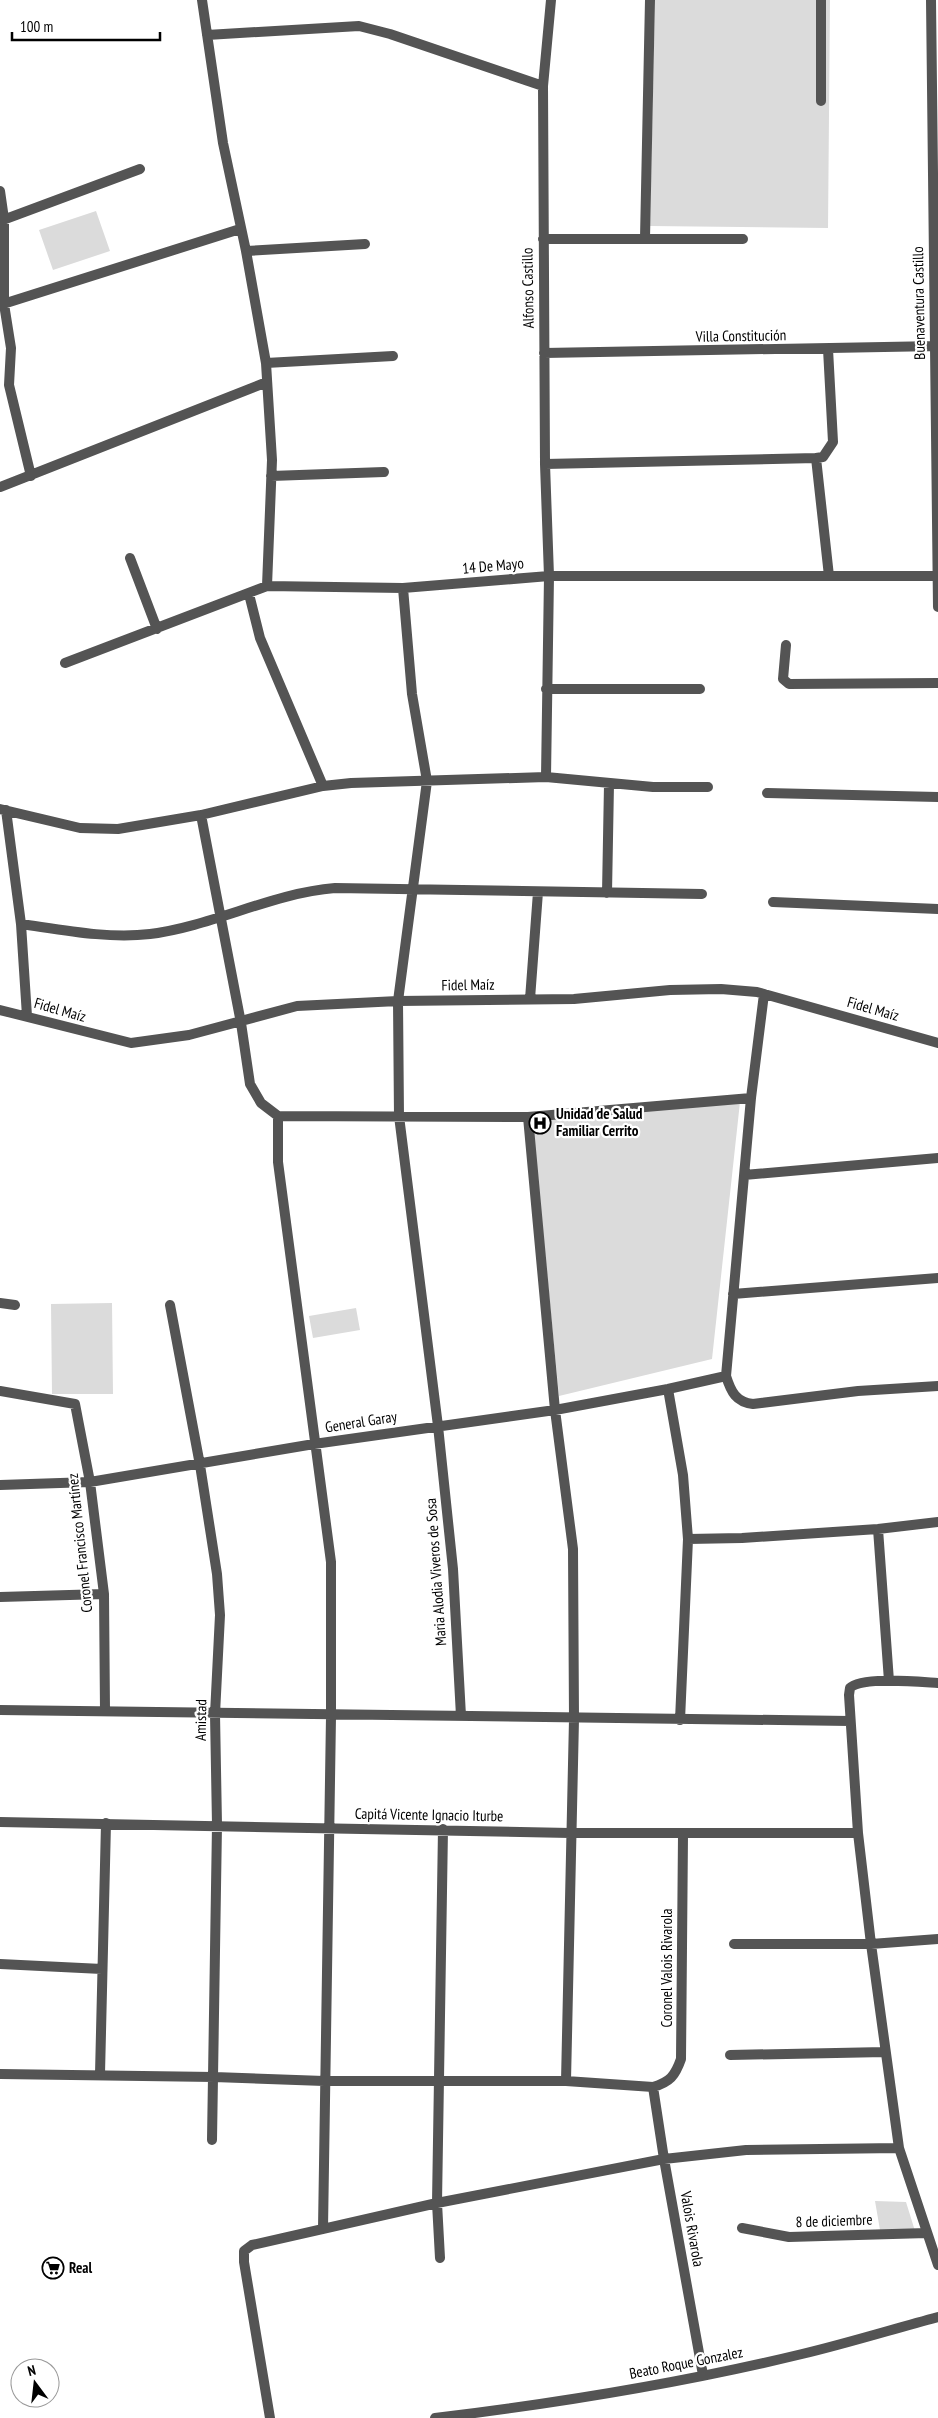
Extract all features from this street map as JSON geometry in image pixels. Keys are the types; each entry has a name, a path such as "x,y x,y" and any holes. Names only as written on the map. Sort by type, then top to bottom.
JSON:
{"street":[{"path":"202,0 223,143 246,251 266,363 272,476 267,586"},
{"name":"Alfonso Castillo","path":"546,777 549,576 545,464 543,86 551,0"},
{"path":"645,238 650,0"},
{"path":"821,0 822,101"},
{"name":"Buenaventura Castillo","path":"931,0 938,607"},
{"path":"207,35 359,26 390,34 543,86"},
{"path":"2,220 140,169"},
{"path":"0,191 2,304 11,348 9,385 31,476"},
{"path":"2,304 240,229"},
{"path":"543,240 742,239"},
{"path":"246,251 365,244"},
{"name":"Villa Constitución","path":"544,353 828,350 936,346"},
{"path":"545,464 816,458 823,456 833,442 828,350"},
{"path":"266,363 393,356"},
{"path":"0,487 267,382"},
{"path":"816,458 829,576"},
{"path":"272,476 384,472"},
{"path":"130,558 158,628"},
{"name":"14 De Mayo","path":"65,663 267,586 404,588 549,576 937,576"},
{"name":"Maria Alodia Viveros de Sosa","path":"404,588 412,694 427,781 398,1002 399,1116 438,1426 453,1569 461,1716"},
{"path":"249,594 260,638 323,786"},
{"path":"786,645 783,680 789,684 938,683"},
{"path":"546,689 700,689"},
{"path":"27,1016 21,924 3,810 80,828 118,829 201,815 323,786 351,782 546,777 609,784 708,788"},
{"path":"607,893 609,784"},
{"path":"767,793 938,796"},
{"path":"201,815 241,1023 250,1084 261,1103 278,1116 528,1118 751,1098"},
{"path":"21,924 91,933 150,934 220,918 317,890 702,894"},
{"path":"530,1000 538,892"},
{"path":"772,902 938,909"},
{"name":"Fidel Maíz","path":"0,1010 131,1043 189,1036 298,1006 574,999 678,990 721,989 764,994 938,1043"},
{"path":"764,994 751,1098 726,1376 735,1397 743,1403 753,1404 858,1391 938,1386"},
{"path":"278,1116 278,1162 331,1562 331,1716 323,2229"},
{"path":"528,1118 555,1410 573,1550 574,1719 566,2081"},
{"path":"744,1175 938,1158"},
{"path":"734,1294 938,1278"},
{"path":"0,1303 15,1305"},
{"name":"Amistad","path":"170,1305 200,1464 217,1574 220,1615 215,1714 217,1825 212,2140"},
{"name":"General Garay","path":"0,1485 90,1482 314,1444 555,1410 726,1376"},
{"path":"668,1389 684,1475 688,1539 680,1720"},
{"name":"Coronel Francisco Martínez","path":"5,1391 75,1404 90,1482 104,1594 105,1711"},
{"path":"688,1539 742,1538 878,1529 938,1522"},
{"path":"878,1529 889,1681"},
{"path":"0,1597 104,1594"},
{"path":"938,1683 889,1681 853,1684 849,1695 858,1834 870,1944 899,2148 938,2265"},
{"path":"0,1710 331,1716 850,1721"},
{"name":"Capitá Vicente Ignacio Iturbe","path":"0,1822 444,1829 570,1833 858,1834"},
{"path":"100,2074 106,1823"},
{"path":"440,2258 437,2203 438,2082 444,1829"},
{"name":"Coronel Valois Rivarola","path":"653,2087 667,2083 676,2073 681,2059 683,1834"},
{"path":"734,1944 870,1944 938,1938"},
{"path":"0,1964 102,1968"},
{"path":"730,2055 885,2052"},
{"path":"0,2074 100,2074 324,2081 566,2081 653,2087"},
{"name":"Valois Rivarola","path":"653,2087 703,2376"},
{"path":"270,2418 244,2262 244,2251 252,2245 437,2203 664,2159 746,2150 899,2148"},
{"name":"8 de diciembre","path":"742,2228 789,2237 927,2233"},
{"name":"Beato Roque Gonzalez","path":"436,2418 464,2416 581,2398 703,2376 803,2354 938,2317"}],"shaded area":[{"path":"655,0 830,0 828,228 650,226"},
{"path":"96,211 110,251 53,270 39,230"},
{"path":"740,1102 712,1359 559,1396 532,1121"},
{"path":"112,1303 113,1394 52,1394 51,1304"},
{"path":"356,1308 360,1330 313,1338 309,1316"},
{"path":"875,2201 906,2202 915,2231 880,2230"}],"place":[{"name":"Unidad de Salud Familiar Cerrito","path":"540,1123"},
{"name":"Real","path":"53,2268"}]}
